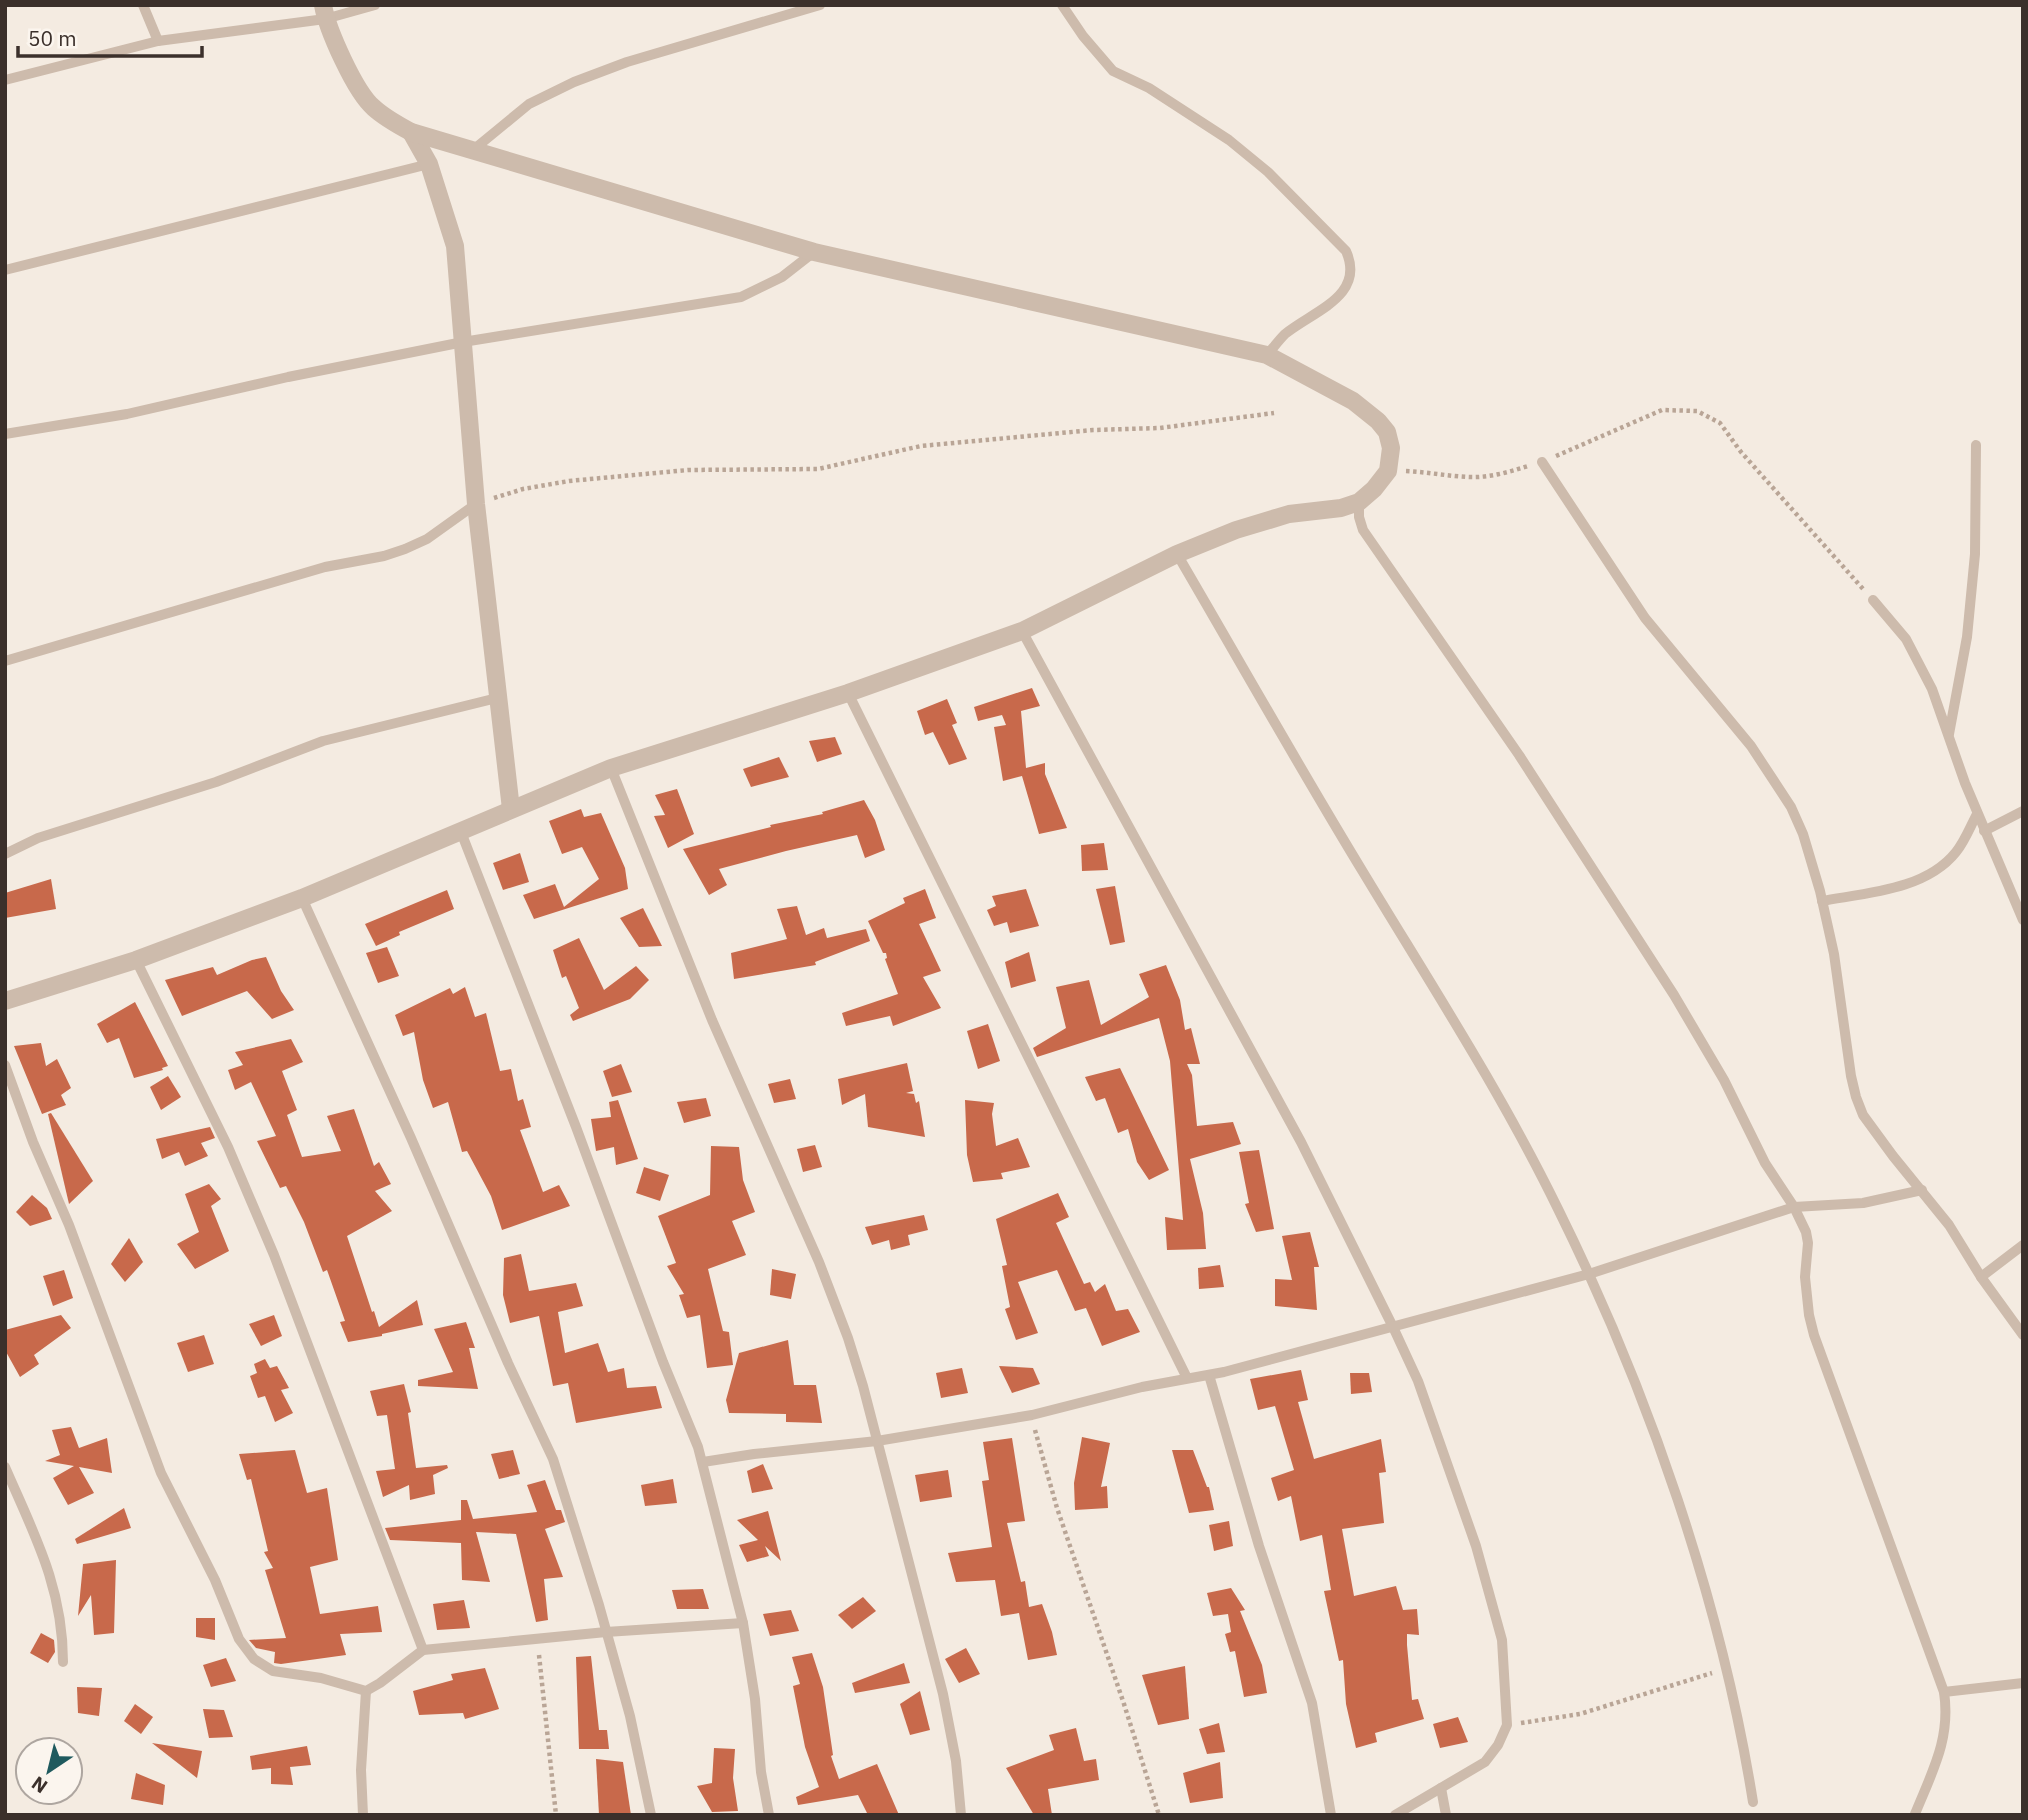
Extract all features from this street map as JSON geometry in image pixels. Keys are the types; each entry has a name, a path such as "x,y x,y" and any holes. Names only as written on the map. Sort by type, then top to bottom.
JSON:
{"street":[{"path":"5,1001 136,960 302,898 611,768 848,693 1022,631 1177,554 1236,530 1289,514 1341,508 1359,502 1388,471 1391,448 1387,432 1378,421 1353,401 1267,355 814,252 411,132 373,108 359,91 324,12"},
{"path":"411,132 429,164 455,246 476,504 511,809"}],"lane":[{"path":"144,5 158,41"},
{"path":"5,80 158,41 375,5"},
{"path":"473,150 529,104 574,82 627,62 820,5"},
{"path":"1062,5 1083,36 1114,71 1149,88 1229,140 1268,172 1346,251 1352,263 1351,278 1339,295 1325,309 1284,335 1267,355"},
{"path":"5,270 429,164"},
{"path":"5,435 127,414 288,377 463,342 741,298 782,277 814,252"},
{"path":"1949,735 1967,637 1975,554 1976,445"},
{"path":"1542,462 1645,618 1751,746 1779,786 1802,834 1822,901 1834,954 1856,1097 1876,1133 1949,1225 1981,1277 2023,1335"},
{"path":"1359,502 1359,517 1363,530 1519,755 1674,995 1724,1080 1765,1163 1802,1220 1808,1243 1805,1277 1808,1315 1814,1335 1944,1692 1946,1728 1941,1752 1915,1814"},
{"path":"5,661 325,567 405,549 427,539 476,504"},
{"path":"1177,554 1336,827 1478,1061 1547,1187 1588,1275 1649,1418 1688,1534 1726,1668 1753,1802"},
{"path":"1873,600 1906,639 1932,688 1977,814 2023,920"},
{"path":"1022,631 1301,1142 1394,1327 1422,1393 1476,1546 1502,1640 1507,1726 1498,1745 1485,1762 1395,1815"},
{"path":"848,693 1187,1378"},
{"path":"5,854 38,838 216,782 323,741 497,698"},
{"path":"611,768 727,1055 819,1262 848,1338 943,1693 956,1762 961,1815"},
{"path":"1984,831 2023,811"},
{"path":"1822,901 1887,889 1909,883 1929,873 1944,864 1956,852 1977,814"},
{"path":"461,832 703,1462 743,1623 755,1699 761,1772 769,1815"},
{"path":"302,898 553,1459 606,1632 632,1728 651,1815"},
{"path":"136,960 228,1147 274,1255 423,1650"},
{"path":"5,1065 33,1142 69,1225 161,1473 215,1580 239,1639 254,1659 273,1671 321,1678 366,1691 423,1650 606,1632 743,1623"},
{"path":"703,1462 877,1441 1032,1415 1121,1392 1209,1376 1588,1275 1794,1207 1863,1203 1922,1190"},
{"path":"1981,1277 2023,1245"},
{"path":"1209,1376 1259,1546 1312,1703 1331,1815"},
{"path":"5,1467 53,1582 63,1632 63,1662"},
{"path":"1944,1692 2023,1683"},
{"path":"363,1815 361,1770 366,1691"},
{"path":"1441,1788 1446,1815"}],"path":[{"path":"1388,471 1430,472 1468,477 1495,476 1542,462 1662,410 1697,411 1720,423 1741,452 1873,600"},
{"path":"476,504 523,489 569,481 688,470 818,469 921,446 1093,430 1160,428 1274,413"},
{"path":"1032,1415 1056,1508 1120,1692 1159,1815"},
{"path":"537,1638 556,1815"},
{"path":"1507,1726 1580,1714 1726,1668"}],"building":[{"path":"1032,688 1040,706 1021,711 1026,768 1045,763 1045,774 1067,828 1039,834 1022,776 1003,781 994,727 1006,725 1002,715 978,721 974,707"},
{"path":"947,699 957,723 952,725 967,759 949,765 933,732 925,735 917,711"},
{"path":"835,737 842,754 817,762 809,741"},
{"path":"779,757 789,777 751,787 743,769"},
{"path":"677,789 694,834 668,848 654,816 665,815 655,795"},
{"path":"864,800 875,820 885,850 865,858 857,835 786,851 719,869 727,885 709,895 683,849 771,827 770,825 823,814 822,812"},
{"path":"581,809 584,817 601,813 625,868 628,889 534,919 523,895 555,884 564,907 599,879 582,847 562,854 549,821"},
{"path":"1104,843 1108,870 1082,871 1081,845"},
{"path":"520,853 529,882 503,890 493,863"},
{"path":"51,879 56,909 5,918 5,893"},
{"path":"1115,886 1125,942 1110,945 1096,889"},
{"path":"925,889 936,918 919,924 941,971 923,977 941,1008 893,1026 890,1016 846,1026 842,1013 898,994 885,959 886,953 883,953 868,921 905,903 903,898"},
{"path":"1026,889 1039,926 1010,933 1007,922 994,926 987,910 996,906 992,896"},
{"path":"447,890 454,909 399,932 400,935 376,946 365,924"},
{"path":"797,906 806,935 824,928 827,938 866,929 870,941 815,962 816,965 734,979 731,953 787,939 777,909"},
{"path":"643,908 662,946 639,947 620,918"},
{"path":"579,938 604,990 636,966 649,980 630,999 573,1021 570,1015 579,1008 566,976 562,978 553,950"},
{"path":"387,947 399,976 378,983 366,953"},
{"path":"1029,952 1036,981 1011,988 1005,962"},
{"path":"266,957 281,991 294,1010 272,1019 247,991 182,1016 165,980 213,967 217,975"},
{"path":"1166,965 1180,1000 1185,1030 1191,1028 1200,1064 1187,1064 1192,1075 1197,1126 1233,1122 1241,1144 1190,1159 1203,1213 1206,1249 1167,1250 1165,1217 1183,1220 1170,1061 1159,1018 1037,1057 1033,1048 1066,1028 1056,987 1089,980 1101,1025 1149,997 1139,974"},
{"path":"465,987 475,1017 486,1013 500,1071 511,1069 518,1101 523,1099 531,1127 520,1130 543,1192 559,1185 570,1206 502,1230 491,1196 467,1151 462,1152 448,1102 433,1108 423,1080 414,1032 403,1036 395,1015 450,988 453,994"},
{"path":"135,1002 168,1066 162,1068 163,1070 134,1078 119,1038 107,1043 97,1024"},
{"path":"988,1024 1000,1061 978,1069 967,1031"},
{"path":"291,1039 303,1062 282,1071 297,1110 287,1115 302,1157 341,1151 327,1116 354,1109 374,1166 379,1162 391,1184 375,1191 392,1211 347,1236 372,1312 374,1311 379,1327 417,1300 423,1325 348,1342 340,1322 345,1321 327,1270 323,1272 304,1222 286,1186 280,1188 257,1141 276,1136 251,1082 235,1090 228,1070 243,1065 235,1052"},
{"path":"41,1043 46,1066 57,1059 71,1088 61,1095 66,1105 42,1114 14,1046"},
{"path":"907,1063 913,1091 906,1093 914,1094 916,1103 919,1101 925,1137 868,1127 865,1094 842,1105 838,1079"},
{"path":"621,1064 632,1092 612,1097 603,1071"},
{"path":"1120,1068 1169,1170 1149,1180 1137,1162 1128,1129 1118,1133 1105,1098 1096,1101 1085,1077"},
{"path":"168,1076 181,1097 161,1110 150,1087"},
{"path":"790,1079 796,1099 774,1103 768,1084"},
{"path":"706,1098 711,1116 684,1123 677,1102"},
{"path":"618,1100 638,1159 616,1165 614,1147 596,1151 591,1119 611,1117 609,1102"},
{"path":"965,1100 994,1103 992,1114 996,1146 1018,1138 1030,1167 1001,1173 1003,1179 973,1182 967,1155"},
{"path":"51,1113 93,1181 69,1204 48,1114"},
{"path":"210,1127 215,1138 201,1143 208,1156 185,1166 179,1152 162,1159 156,1139"},
{"path":"815,1145 822,1167 803,1172 797,1149"},
{"path":"711,1146 739,1147 743,1180 755,1212 732,1221 746,1255 708,1269 723,1331 729,1332 733,1365 707,1368 700,1315 687,1318 679,1295 684,1294 667,1266 676,1263 658,1216 710,1195"},
{"path":"1259,1150 1274,1229 1256,1232 1245,1204 1249,1203 1239,1152"},
{"path":"644,1167 669,1175 660,1201 636,1193"},
{"path":"209,1184 221,1199 211,1206 229,1251 195,1269 177,1244 199,1232 185,1194"},
{"path":"1058,1193 1069,1217 1056,1223 1084,1284 1090,1282 1095,1292 1105,1284 1116,1311 1128,1309 1140,1332 1102,1346 1086,1308 1075,1311 1057,1270 1018,1282 1038,1333 1016,1340 1005,1309 1010,1307 1002,1266 1007,1265 996,1219"},
{"path":"32,1195 47,1208 52,1219 30,1226 16,1212"},
{"path":"924,1215 928,1230 908,1235 910,1245 891,1250 889,1240 872,1245 865,1227"},
{"path":"1310,1232 1319,1267 1314,1267 1317,1310 1275,1306 1275,1279 1292,1280 1282,1236"},
{"path":"129,1238 143,1262 125,1282 111,1264"},
{"path":"521,1254 529,1291 576,1283 583,1306 558,1312 565,1353 598,1343 608,1372 624,1368 627,1388 656,1386 662,1408 576,1423 568,1383 553,1386 539,1316 510,1323 503,1295 504,1258"},
{"path":"1220,1265 1224,1287 1199,1289 1198,1268"},
{"path":"772,1269 796,1274 791,1299 770,1295"},
{"path":"64,1270 73,1298 53,1306 43,1276"},
{"path":"61,1315 71,1328 34,1355 39,1364 20,1377 5,1350 5,1330"},
{"path":"274,1315 282,1336 261,1346 249,1324"},
{"path":"466,1322 475,1348 469,1348 478,1389 418,1386 418,1380 453,1372 434,1329"},
{"path":"204,1335 214,1364 188,1372 177,1343"},
{"path":"788,1340 794,1385 816,1385 822,1423 786,1422 786,1414 729,1413 726,1400 739,1353"},
{"path":"265,1359 270,1368 277,1366 289,1388 281,1390 293,1413 275,1422 265,1396 258,1398 250,1376 257,1373 254,1364"},
{"path":"999,1366 1033,1368 1040,1384 1012,1393"},
{"path":"962,1368 968,1393 941,1398 936,1373"},
{"path":"1301,1370 1308,1400 1298,1402 1314,1459 1381,1439 1386,1472 1379,1473 1384,1523 1342,1529 1354,1596 1396,1586 1403,1610 1417,1609 1419,1635 1407,1634 1407,1645 1412,1700 1418,1699 1424,1719 1375,1733 1377,1742 1356,1748 1346,1704 1343,1660 1339,1661 1324,1591 1331,1590 1322,1535 1300,1541 1291,1496 1278,1501 1271,1478 1294,1470 1275,1406 1258,1410 1250,1379"},
{"path":"1350,1373 1369,1373 1372,1392 1351,1394"},
{"path":"404,1384 411,1412 408,1413 416,1468 447,1465 448,1468 433,1475 435,1494 410,1500 409,1485 383,1497 376,1471 395,1469 387,1415 377,1416 370,1391"},
{"path":"71,1427 79,1448 107,1438 112,1473 79,1467 94,1493 68,1505 53,1478 74,1466 45,1461 60,1455 52,1430"},
{"path":"1082,1437 1110,1443 1101,1487 1107,1486 1108,1508 1075,1510 1074,1483"},
{"path":"1012,1438 1025,1521 1007,1523 1021,1582 1025,1581 1029,1607 1042,1604 1057,1655 1028,1660 1019,1613 1001,1616 995,1580 956,1582 948,1553 992,1547 982,1481 989,1480 983,1442"},
{"path":"295,1450 307,1493 327,1488 338,1560 310,1567 320,1614 378,1606 382,1632 340,1634 346,1655 281,1664 274,1663 275,1652 256,1648 249,1640 286,1638 265,1570 273,1568 264,1552 268,1551 251,1479 247,1480 239,1454"},
{"path":"513,1450 520,1474 499,1479 491,1454"},
{"path":"1172,1450 1193,1450 1209,1487 1214,1510 1189,1513"},
{"path":"763,1464 773,1489 752,1493 747,1471"},
{"path":"948,1470 952,1497 920,1502 915,1475"},
{"path":"673,1479 677,1503 645,1506 641,1485"},
{"path":"545,1480 556,1510 561,1510 565,1522 545,1529 563,1577 544,1579 548,1620 536,1622 516,1534 476,1532 490,1582 462,1580 461,1543 390,1540 385,1528 461,1520 461,1500 467,1500 473,1519 537,1512 527,1485"},
{"path":"124,1508 131,1528 77,1544 75,1539"},
{"path":"768,1511 781,1561 765,1546 769,1556 747,1562 739,1545 758,1540 737,1520"},
{"path":"1229,1521 1233,1546 1214,1551 1209,1525"},
{"path":"116,1560 114,1633 94,1635 91,1595 78,1616 83,1564"},
{"path":"1231,1588 1245,1610 1240,1611 1262,1665 1267,1693 1244,1697 1235,1651 1230,1652 1225,1634 1231,1632 1228,1614 1213,1616 1207,1593"},
{"path":"703,1589 709,1609 677,1609 672,1590"},
{"path":"863,1597 876,1611 852,1629 838,1615"},
{"path":"464,1600 470,1628 437,1630 433,1604"},
{"path":"791,1610 799,1631 770,1636 763,1614"},
{"path":"196,1618 215,1618 215,1640 196,1637"},
{"path":"41,1633 54,1640 55,1652 48,1663 30,1653"},
{"path":"966,1648 980,1674 959,1683 945,1659"},
{"path":"812,1653 823,1687 833,1755 831,1756 839,1779 877,1764 899,1815 868,1815 858,1795 798,1805 796,1797 819,1787 805,1747 793,1686 800,1684 792,1657"},
{"path":"591,1656 599,1730 607,1730 609,1749 579,1749 576,1657"},
{"path":"226,1658 236,1681 211,1687 203,1665"},
{"path":"904,1663 910,1683 855,1693 852,1683"},
{"path":"1185,1666 1189,1719 1158,1725 1142,1675"},
{"path":"485,1668 499,1709 465,1719 463,1713 419,1715 413,1691 453,1680 451,1674"},
{"path":"77,1687 102,1688 99,1716 78,1713"},
{"path":"920,1691 930,1730 910,1735 900,1704"},
{"path":"135,1704 153,1717 141,1734 124,1721"},
{"path":"203,1709 224,1710 233,1737 209,1738"},
{"path":"1458,1717 1468,1742 1440,1748 1433,1724"},
{"path":"1219,1723 1225,1752 1207,1754 1199,1729"},
{"path":"1076,1728 1084,1761 1096,1759 1099,1780 1048,1789 1052,1815 1034,1815 1006,1768 1054,1750 1049,1735"},
{"path":"152,1743 202,1751 197,1778"},
{"path":"307,1746 311,1765 290,1767 293,1785 271,1784 271,1768 252,1770 250,1756"},
{"path":"714,1748 735,1749 733,1778 738,1811 712,1812 697,1786 712,1783"},
{"path":"596,1759 623,1762 631,1815 599,1815"},
{"path":"1220,1762 1223,1798 1190,1803 1183,1773"},
{"path":"136,1773 165,1785 163,1805 131,1799"}]}
